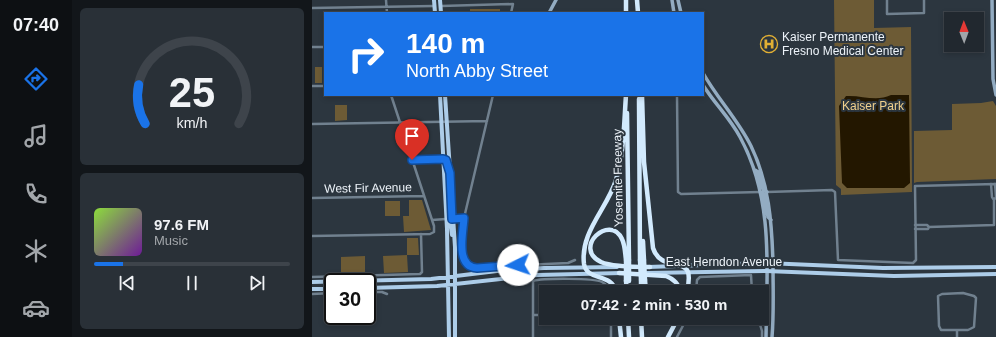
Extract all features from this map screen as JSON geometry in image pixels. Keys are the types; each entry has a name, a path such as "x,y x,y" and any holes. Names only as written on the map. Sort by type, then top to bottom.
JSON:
{"highway":[{"path":"626,0 626,12"},
{"path":"637,0 638,12"},
{"path":"613,285 610,281 591,274 585,268 584,254 587,238 611,192 618,173 627,96"},
{"name":"Yosemite Freeway","path":"627,96 628,260"},
{"path":"640,96 644,162 653,248 657,256 663,261 683,266 688,272 687,285"},
{"name":"Yosemite Freeway","path":"640,96 640,176 643,280"},
{"path":"628,285 628,281 628,260 624,243 618,233 610,230 604,230 598,233 594,237 591,244 591,251 601,262 616,265 650,267"},
{"path":"619,273 666,276 671,278 677,285"},
{"path":"642,285 643,280"},
{"path":"643,280 644,285"},
{"path":"620,325 621,337"},
{"path":"629,325 629,337"},
{"path":"641,325 642,337"},
{"path":"668,337 674,325"}],"main road":[{"path":"434,0 435,12"},
{"path":"440,0 441,12"},
{"path":"550,12 556,0"},
{"path":"672,0 674,12"},
{"path":"678,0 681,12"},
{"path":"992,0 994,43 993,79 996,95"},
{"path":"704,75 735,119 751,147 760,168 771,220 774,313 772,337"},
{"path":"704,86 735,128 755,170 761,192 766,223 765,285"},
{"path":"440,96 446,219 452,277 455,337"},
{"path":"445,96 454,243 449,337"},
{"path":"443,159 446,160 450,173"},
{"path":"755,170 758,172 763,189 766,192"},
{"path":"445,187 448,193 449,216 452,219"},
{"path":"761,192 764,195 768,217 771,220"},
{"path":"446,219 450,221 454,243"},
{"name":"East Herndon Avenue","path":"312,282 422,279 516,269 766,264 876,268 996,267"},
{"name":"East Herndon Avenue","path":"376,288 452,285 526,276 619,273 773,271 894,276 996,274"},
{"path":"312,289 324,289"},
{"path":"765,325 766,337"}],"street":[{"path":"386,0 387,12"},
{"path":"887,0 887,14 924,13 924,0"},
{"path":"440,6 513,4 511,12"},
{"path":"312,8 434,6"},
{"path":"312,47 324,47"},
{"path":"312,86 324,86"},
{"path":"312,236 430,234 434,232 435,228 391,96"},
{"path":"493,96 464,218 462,257 467,265 477,268 568,262 575,260"},
{"path":"677,96 678,192 681,194 761,192"},
{"path":"312,124 487,121"},
{"path":"412,160 443,159"},
{"path":"991,184 992,197 994,200"},
{"path":"766,192 832,190 836,192 838,260 915,262 915,227 915,186 996,184 996,196 994,200 994,225 929,227 927,225 915,227"},
{"name":"West Fir Avenue","path":"312,198 424,196"},
{"path":"452,219 464,218"},
{"path":"432,220 446,219"},
{"path":"312,277 417,275 421,273 421,234"},
{"path":"697,285 697,280 700,277 751,275 752,285"},
{"path":"533,337 533,281 584,279 601,282 605,285"},
{"path":"376,292 387,294"},
{"path":"312,294 324,293"},
{"path":"963,293 975,297 974,328 970,330 957,330 942,331 939,328 939,308 937,298 940,294 963,293"},
{"path":"533,315 539,315"},
{"path":"611,325 611,337"},
{"path":"677,337 683,325"},
{"path":"760,325 762,337"},
{"path":"957,330 957,337"}],"green space":[{"name":"Kaiser Park","path":"834,0 874,0 874,28 911,27 912,192 841,195 841,189 836,185"},
{"path":"470,9 500,9 500,12 470,12"},
{"path":"315,67 322,67 322,83 315,83"},
{"path":"993,101 996,106 996,179 914,183 914,131 952,130 952,104"},
{"path":"335,105 347,105 347,120 335,121"},
{"path":"409,200 422,200 431,230 404,232 403,216 409,216"},
{"path":"385,201 400,201 400,216 385,216"},
{"path":"407,238 418,238 419,255 407,255"},
{"path":"407,255 408,272 384,273 383,256"},
{"path":"365,256 365,273 341,273 341,257"}],"shaded area":[{"path":"891,95 909,95 910,183 904,188 847,188 842,183 839,106 846,96 880,98"}],"place":[{"name":"Kaiser Permanente Fresno Medical Center","path":"769,44"}],"route":[{"path":"412,160 446,160 450,173 452,219 464,218 462,257 465,264 473,268 518,265"}]}
